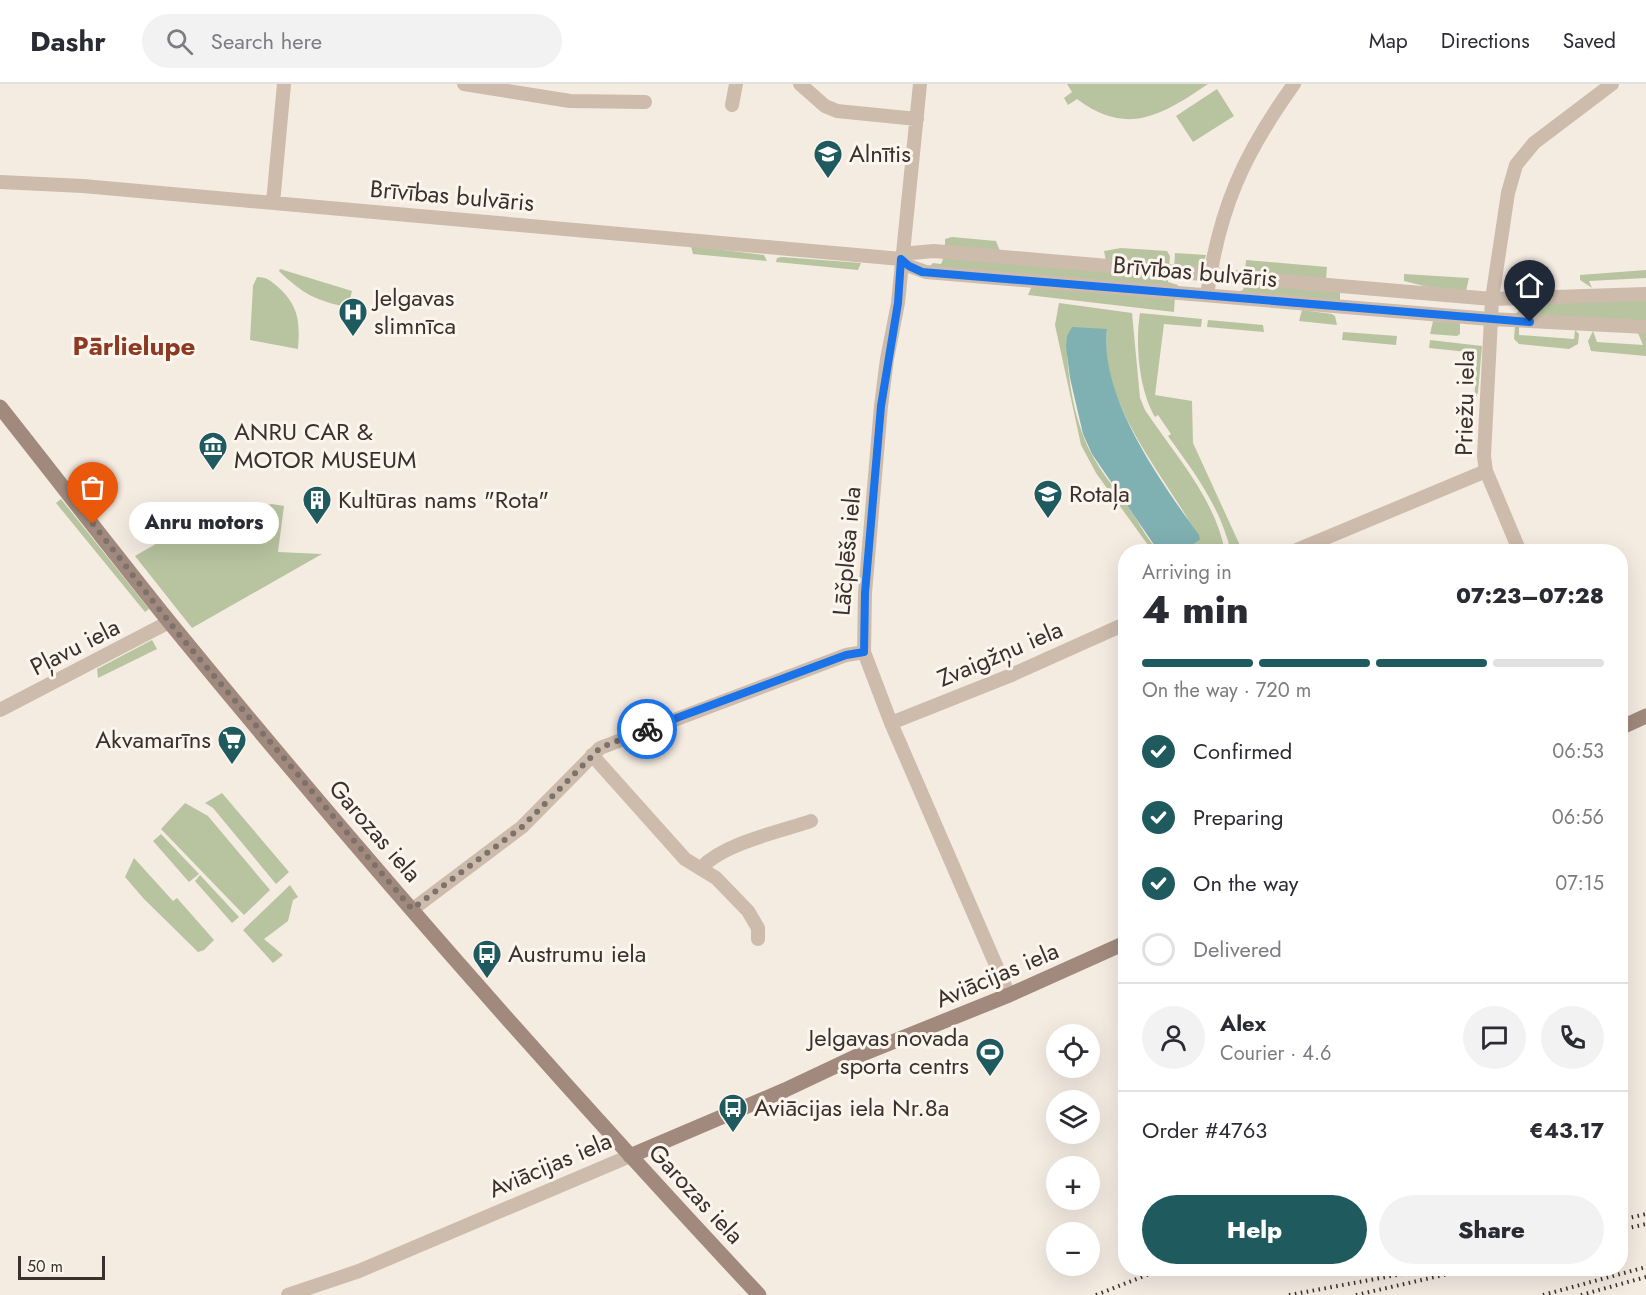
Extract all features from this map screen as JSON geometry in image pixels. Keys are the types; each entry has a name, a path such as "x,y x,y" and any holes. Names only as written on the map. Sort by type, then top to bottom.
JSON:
{"main road":[{"name":"Garozas iela","path":"0,407 170,622 412,909 630,1156 759,1295"},
{"path":"1628,724 1646,716"},
{"name":"Aviācijas iela","path":"630,1156 785,1090 855,1057 1009,995 1118,946"}],"street":[{"path":"273,203 284,84"},
{"path":"464,84 545,90 593,103 645,102"},
{"path":"732,105 736,84"},
{"path":"800,84 825,106 837,111 917,119"},
{"name":"Lāčplēša iela","path":"920,84 898,303 881,406 865,593 864,652 891,723 1009,995"},
{"path":"1207,295 1218,231 1234,183 1272,115 1294,84"},
{"path":"1490,320 1508,193 1516,165 1534,143 1612,84"},
{"name":"Brīvības bulvāris","path":"0,182 82,186 901,259 911,253 934,250 1492,299 1646,294"},
{"name":"Brīvības bulvāris","path":"901,259 922,272 1490,320 1646,327"},
{"name":"Priežu iela","path":"1490,320 1484,456 1486,471 1517,544"},
{"path":"1311,544 1486,471"},
{"name":"Pļavu iela","path":"0,710 170,622"},
{"name":"Zvaigžņu iela","path":"891,723 1009,676 1118,627"},
{"path":"412,909 522,827 600,748 626,735 846,655 864,652"},
{"path":"592,755 685,859 702,867 748,911 758,928 758,939"},
{"path":"702,867 710,858 727,850 811,821"},
{"name":"Aviācijas iela","path":"288,1295 359,1271 630,1156"}],"green space":[{"path":"1067,84 1208,84 1160,112 1129,119 1095,111 1077,99 1068,105 1064,98 1072,92"},
{"path":"1217,89 1234,116 1193,142 1176,116"},
{"path":"952,237 996,241 1000,251 945,246 945,239"},
{"path":"691,246 764,255 767,261 693,254"},
{"path":"1121,248 1167,251 1170,256 1169,268 1106,261 1104,251"},
{"path":"1175,253 1206,255 1202,268 1174,269"},
{"path":"944,257 1168,276 1168,282 1178,285 1177,288 930,266 933,263 941,264"},
{"path":"777,258 861,263 858,270 776,262"},
{"path":"1246,260 1327,267 1326,280 1245,272"},
{"path":"280,269 352,291 348,307 310,295 288,279 279,271"},
{"path":"1646,270 1646,278 1589,281 1592,288 1580,280 1580,275"},
{"path":"1404,274 1469,278 1466,291 1428,287 1404,281"},
{"path":"257,277 271,281 285,294 294,308 299,331 298,349 250,340 253,286"},
{"path":"1244,283 1340,292 1340,302 1237,292 1243,290"},
{"path":"1032,286 1175,295 1174,312 1028,295"},
{"path":"1646,299 1646,321 1516,315 1518,311 1531,310 1532,303"},
{"path":"1059,303 1132,313 1140,398 1145,410 1203,495 1223,544 1193,544 1200,540 1124,413 1113,385 1107,357 1107,329 1067,336 1070,381 1076,412 1085,440 1095,461 1153,544 1147,544 1096,473 1081,445 1055,325"},
{"path":"1302,310 1332,314 1335,316 1337,325 1299,321"},
{"path":"1140,313 1202,319 1201,327 1164,324 1155,395 1192,401 1193,443 1239,544 1228,544 1221,520 1206,491 1168,436 1171,434 1158,415 1155,417 1145,394 1142,380 1138,352"},
{"path":"1208,320 1263,325 1264,332 1207,327"},
{"path":"1433,321 1460,323 1460,334 1457,336 1430,334"},
{"path":"1515,326 1519,326 1519,335 1574,339 1575,330 1579,334 1578,344 1569,349 1519,344 1514,339"},
{"path":"1593,331 1597,342 1643,345 1638,333 1646,333 1646,356 1591,351 1588,341"},
{"path":"1343,332 1397,336 1396,345 1342,340"},
{"path":"1430,340 1482,346 1478,392 1474,402 1477,353 1429,348"},
{"path":"61,499 149,609 145,612 56,503"},
{"path":"272,504 284,506 278,552 322,554 192,628 135,556 197,520"},
{"path":"152,640 157,649 98,678 97,669"},
{"path":"222,793 289,872 276,884 213,808 205,803"},
{"path":"185,803 208,816 270,890 244,915 161,829"},
{"path":"161,834 199,874 189,882 153,841"},
{"path":"134,858 173,901 177,898 214,940 204,950 198,952 125,877"},
{"path":"200,875 239,917 232,923 195,881"},
{"path":"290,885 298,897 293,900 288,921 264,939 283,955 273,963 243,930"}],"water":[{"path":"1072,327 1107,329 1107,355 1123,410 1151,464 1199,535 1200,540 1193,544 1154,544 1092,454 1083,434 1070,378 1067,336"}],"railway":[{"path":"1628,1218 1646,1214"},
{"path":"1628,1228 1646,1224"},
{"path":"1628,1272 1646,1267"},
{"path":"1096,1295 1144,1276"},
{"path":"1289,1295 1391,1276"},
{"path":"1356,1295 1439,1276"},
{"path":"1543,1295 1613,1276"},
{"path":"1581,1295 1646,1277"}],"way so far":[{"path":"93,524 181,637 412,909 522,827 600,748 626,735 647,729"}],"place":[{"name":"Alnītis","path":"828,180"},
{"name":"Jelgavas slimnīca","path":"353,338"},
{"name":"ANRU CAR & MOTOR MUSEUM","path":"213,472"},
{"name":"Rotaļa","path":"1048,520"},
{"name":"Anru motors","path":"93,524"},
{"name":"Kultūras nams \"Rota\"","path":"317,526"},
{"name":"Akvamarīns","path":"232,766"},
{"name":"Austrumu iela","path":"487,980"},
{"name":"Jelgavas novada sporta centrs","path":"990,1078"},
{"name":"Aviācijas iela Nr.8a","path":"733,1134"}],"district":[{"name":"Pārlielupe","path":"134,346"}],"route":[{"path":"647,729 846,655 864,652 862,631 881,406 898,303 901,259 922,272 1530,322"}]}
